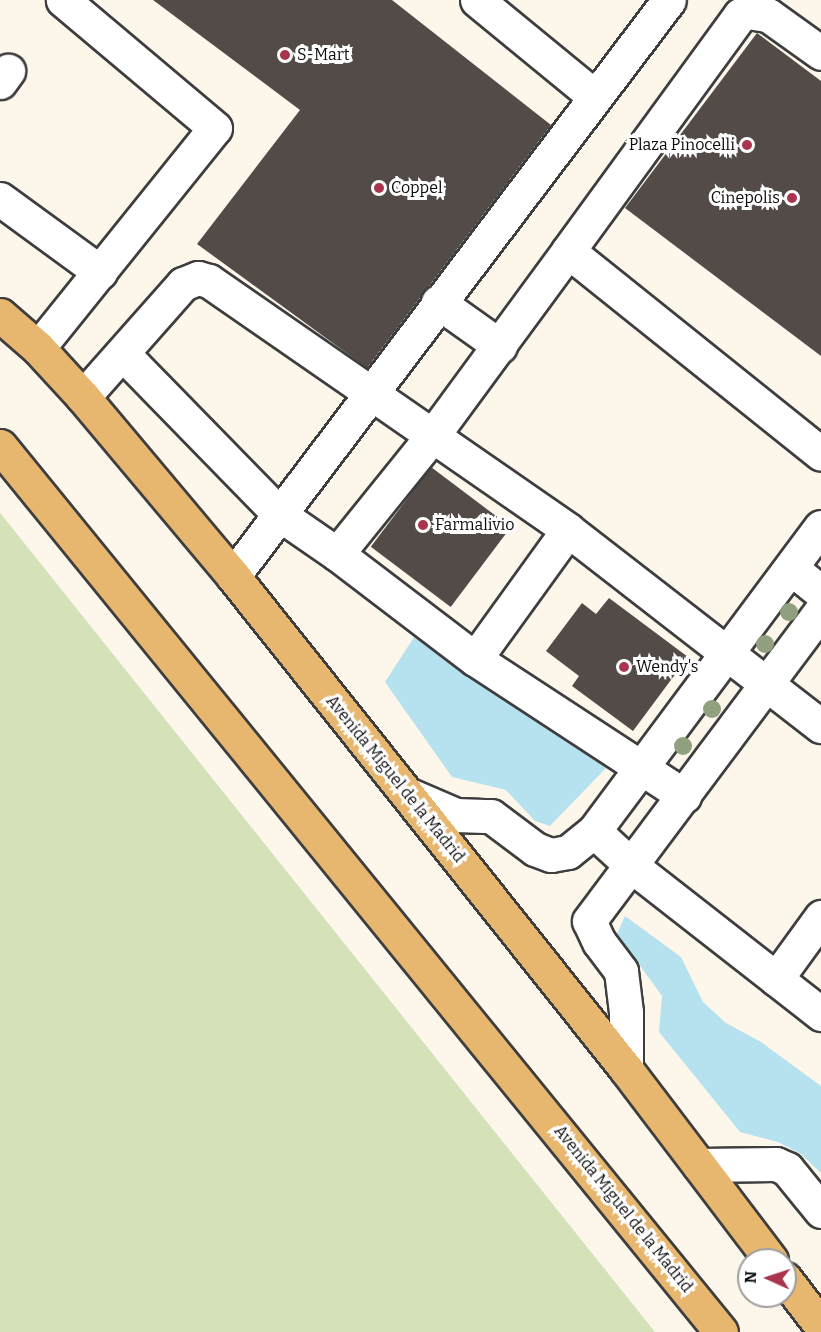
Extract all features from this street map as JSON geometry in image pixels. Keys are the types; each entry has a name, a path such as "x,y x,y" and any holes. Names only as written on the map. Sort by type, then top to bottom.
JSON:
{"main road":[{"name":"Avenida Miguel de la Madrid","path":"0,315 38,348 83,397 233,576 626,1069 762,1248"},
{"name":"Avenida Miguel de la Madrid","path":"0,446 721,1332"},
{"path":"797,1295 821,1326"}],"lane":[{"path":"38,348 215,125 63,0"},
{"path":"477,0 594,96"},
{"path":"233,576 369,393 669,0"},
{"path":"337,554 433,435 500,346 740,15 748,12 768,15 821,53"},
{"path":"0,199 100,272"},
{"path":"568,251 821,454"},
{"path":"83,397 124,355 183,284 198,278 209,281 568,530 821,726"},
{"path":"438,302 500,346"},
{"path":"124,355 279,514 337,554 475,658 684,796"},
{"path":"407,794 456,814 491,816 535,849 551,855 568,852 594,831 639,767 821,527"},
{"path":"475,658 568,530"},
{"path":"791,568 821,592"},
{"path":"626,1069 626,1012 621,971 599,942 589,921 633,867 821,611"},
{"path":"594,831 633,867 821,1014"},
{"path":"776,979 821,917"},
{"path":"699,1165 776,1164 787,1169 821,1210"}],"green space":[{"path":"1,514 655,1332 0,1332"}],"water":[{"path":"420,628 607,767 550,826 535,821 506,790 452,777 385,682"},
{"path":"625,916 681,957 703,1002 726,1023 761,1042 821,1086 821,1173 801,1154 778,1142 740,1132 659,1032 662,996 617,934"}],"building":[{"name":"Coppel","path":"153,0 392,0 551,125 367,368 197,244 300,110"},
{"name":"Plaza Pinocelli","path":"757,33 821,81 821,356 625,208"},
{"path":"431,467 511,527 451,607 371,547"},
{"name":"Wendy's","path":"609,598 688,657 633,731 572,686 579,676 546,651 582,603 596,614"}],"place":[{"name":"S-Mart","path":"285,55"},
{"name":"Plaza Pinocelli","path":"747,145"},
{"name":"Coppel","path":"379,188"},
{"name":"Cinepolis","path":"792,198"},
{"name":"Farmalivio","path":"423,525"},
{"name":"Wendy's","path":"624,667"}]}
